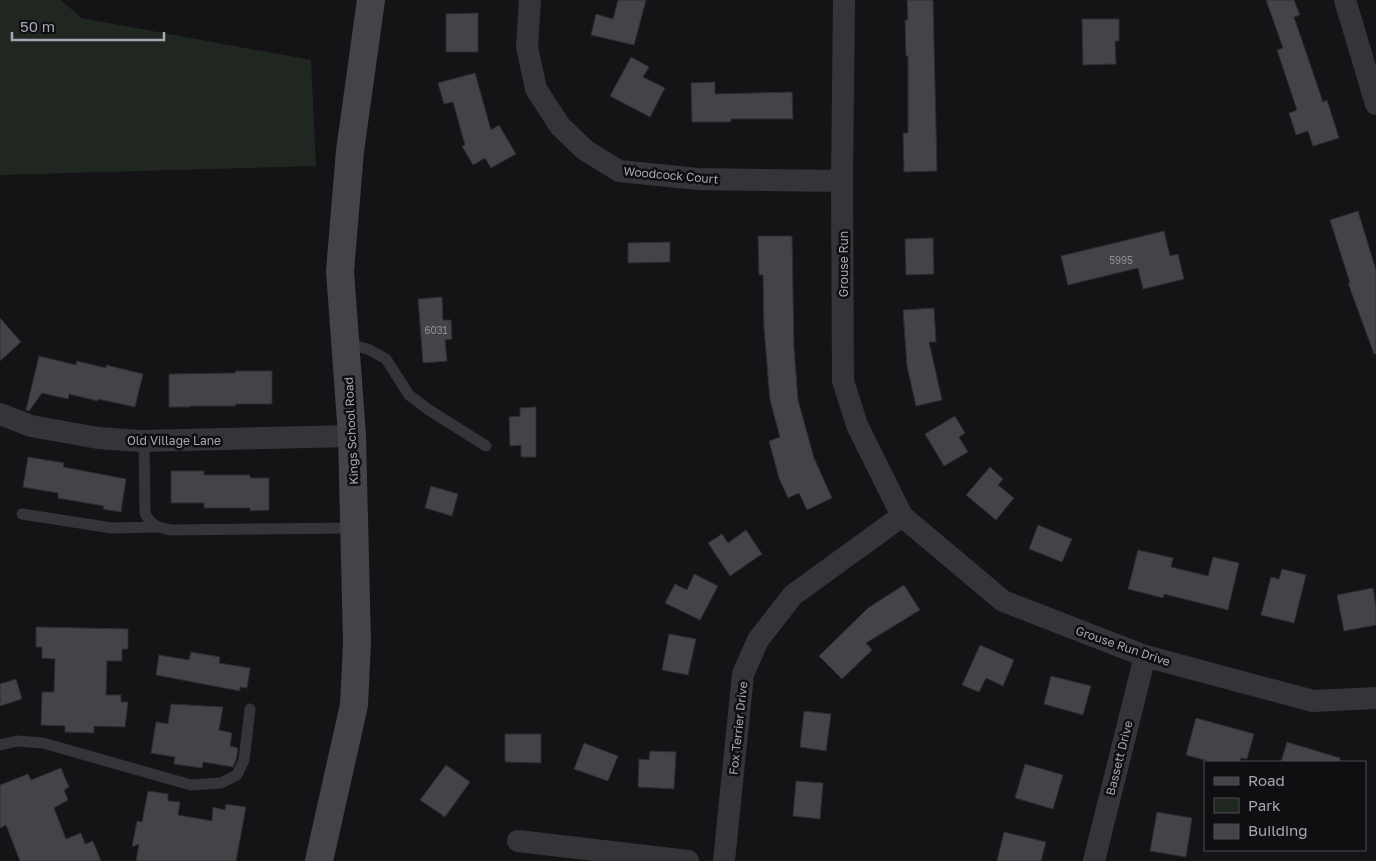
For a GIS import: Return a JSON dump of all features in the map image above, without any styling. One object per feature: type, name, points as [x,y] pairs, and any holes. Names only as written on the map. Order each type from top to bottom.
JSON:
[{"type":"street","name":"Kings School Road","points":[[319,861],[354,705],[357,643],[352,436],[340,271],[350,151],[371,0]]},
{"type":"street","name":"Woodcock Court","points":[[530,0],[527,47],[536,89],[560,126],[585,150],[619,171],[698,180],[842,181]]},
{"type":"street","name":"Grouse Run","points":[[844,0],[842,181],[843,381],[857,425],[902,516]]},
{"type":"street","points":[[1345,0],[1376,104]]},
{"type":"street","name":"Old Village Lane","points":[[0,414],[31,426],[98,438],[144,442],[352,436]]},
{"type":"street","name":"Grouse Run Drive","points":[[902,516],[1003,601],[1145,656],[1313,701],[1376,698]]},
{"type":"street","name":"Fox Terrier Drive","points":[[724,861],[744,674],[758,640],[793,595],[902,516]]},
{"type":"street","name":"Bassett Drive","points":[[1094,861],[1145,656]]},
{"type":"street","points":[[518,840],[688,861]]},
{"type":"lane","points":[[345,343],[368,349],[386,359],[409,395],[428,410],[486,446]]},
{"type":"lane","points":[[144,442],[145,514],[149,521],[157,527]]},
{"type":"lane","points":[[22,514],[112,528],[157,527],[171,530],[354,528]]},
{"type":"lane","points":[[0,745],[16,741],[43,743],[191,785],[221,783],[237,775],[244,760],[250,709]]},
{"type":"green space","points":[[0,0],[61,0],[81,18],[311,60],[316,166],[0,175]]},
{"type":"building","points":[[618,0],[646,0],[634,45],[591,35],[596,14],[613,19]]},
{"type":"building","points":[[907,0],[933,0],[937,171],[904,172],[903,133],[908,133],[908,56],[906,56],[905,20],[908,20]]},
{"type":"building","points":[[1266,0],[1294,0],[1300,15],[1294,17],[1323,102],[1327,100],[1339,138],[1313,146],[1308,131],[1296,135],[1289,113],[1297,110],[1277,50],[1283,48]]},
{"type":"building","points":[[478,13],[478,52],[446,52],[446,14]]},
{"type":"building","points":[[1082,19],[1119,19],[1119,41],[1115,41],[1116,64],[1083,65]]},
{"type":"building","points":[[631,57],[649,67],[643,77],[665,88],[650,117],[610,96]]},
{"type":"building","points":[[475,73],[491,130],[499,125],[516,154],[491,168],[485,158],[473,165],[462,146],[465,145],[453,102],[444,104],[438,83]]},
{"type":"building","points":[[715,82],[715,94],[792,92],[793,119],[731,119],[731,122],[692,122],[691,83]]},
{"type":"building","points":[[1358,211],[1376,270],[1376,354],[1374,354],[1348,283],[1350,283],[1330,220]]},
{"type":"building","points":[[1164,231],[1170,256],[1178,254],[1184,279],[1143,289],[1138,268],[1068,285],[1061,256]]},
{"type":"building","points":[[758,236],[792,236],[794,348],[798,400],[814,458],[832,498],[807,510],[799,493],[788,498],[779,478],[769,441],[780,437],[770,400],[764,328],[763,275],[759,275]]},
{"type":"building","points":[[933,238],[934,274],[906,275],[905,239]]},
{"type":"building","points":[[670,242],[670,262],[628,263],[628,243]]},
{"type":"building","points":[[442,297],[443,320],[451,320],[452,339],[445,340],[447,361],[423,363],[418,299]]},
{"type":"building","points":[[934,308],[936,342],[929,342],[942,400],[916,406],[907,366],[903,310]]},
{"type":"building","points":[[0,318],[21,342],[0,361]]},
{"type":"building","points":[[39,356],[76,365],[77,361],[106,368],[106,365],[143,374],[135,407],[69,394],[68,399],[42,393],[29,411],[26,410]]},
{"type":"building","points":[[236,371],[272,371],[272,404],[169,407],[169,374],[235,373]]},
{"type":"building","points":[[536,407],[536,457],[521,457],[521,445],[510,446],[509,417],[520,416],[520,408]]},
{"type":"building","points":[[955,416],[965,433],[959,437],[968,452],[944,466],[925,434]]},
{"type":"building","points":[[28,457],[64,463],[63,467],[126,479],[121,512],[103,509],[104,506],[58,498],[58,493],[23,487]]},
{"type":"building","points":[[990,467],[1003,479],[998,485],[1014,498],[996,520],[966,495]]},
{"type":"building","points":[[171,471],[204,471],[204,475],[250,475],[250,478],[269,478],[269,510],[250,511],[250,508],[204,508],[204,503],[171,503]]},
{"type":"building","points":[[431,486],[458,494],[452,516],[425,508]]},
{"type":"building","points":[[1038,525],[1072,539],[1062,562],[1029,549]]},
{"type":"building","points":[[746,530],[762,554],[730,576],[708,543],[722,534],[728,543]]},
{"type":"building","points":[[1138,550],[1173,558],[1171,567],[1208,576],[1213,557],[1239,563],[1228,610],[1164,594],[1163,598],[1128,589]]},
{"type":"building","points":[[1282,569],[1306,575],[1294,623],[1261,615],[1271,577],[1279,579]]},
{"type":"building","points":[[694,574],[718,586],[700,620],[665,603],[675,584],[687,590]]},
{"type":"building","points":[[904,585],[920,610],[866,643],[872,650],[842,679],[819,656],[868,608]]},
{"type":"building","points":[[1373,588],[1376,606],[1376,625],[1344,631],[1337,595]]},
{"type":"building","points":[[36,627],[128,629],[128,649],[122,649],[122,661],[107,661],[106,695],[121,695],[121,702],[128,702],[125,727],[94,726],[94,733],[65,732],[65,726],[41,725],[42,692],[54,692],[55,659],[42,658],[42,647],[36,647]]},
{"type":"building","points":[[669,634],[696,639],[688,675],[662,670]]},
{"type":"building","points":[[980,645],[1014,660],[1003,686],[986,678],[979,692],[962,685]]},
{"type":"building","points":[[191,652],[220,657],[219,663],[250,668],[247,688],[240,687],[240,691],[156,675],[159,655],[189,660]]},
{"type":"building","points":[[1051,676],[1091,686],[1083,715],[1044,704]]},
{"type":"building","points":[[16,679],[22,699],[0,706],[0,684]]},
{"type":"building","points":[[171,704],[223,707],[219,730],[232,733],[230,746],[238,748],[233,767],[203,762],[202,768],[174,764],[175,757],[151,753],[156,722],[168,724]]},
{"type":"building","points":[[804,711],[831,714],[826,751],[800,747]]},
{"type":"building","points":[[1196,718],[1254,734],[1247,759],[1241,758],[1240,761],[1208,761],[1186,755]]},
{"type":"building","points":[[505,734],[541,734],[541,763],[505,762]]},
{"type":"building","points":[[1287,742],[1340,758],[1340,761],[1281,761]]},
{"type":"building","points":[[584,743],[618,756],[608,781],[574,769]]},
{"type":"building","points":[[650,751],[676,752],[674,789],[638,787],[639,759],[649,760]]},
{"type":"building","points":[[1025,764],[1063,775],[1053,809],[1015,798]]},
{"type":"building","points":[[446,765],[470,782],[445,817],[420,800]]},
{"type":"building","points":[[61,768],[69,787],[64,790],[68,800],[54,808],[66,839],[81,833],[85,844],[93,841],[101,861],[20,861],[6,825],[0,828],[0,785],[28,774],[31,780]]},
{"type":"building","points":[[796,781],[823,783],[820,819],[793,816]]},
{"type":"building","points":[[148,791],[168,794],[168,801],[180,802],[178,815],[212,821],[213,807],[225,810],[226,804],[246,807],[236,861],[136,861],[139,844],[132,847],[137,821],[142,822]]},
{"type":"building","points":[[1157,812],[1192,818],[1186,857],[1150,851]]},
{"type":"building","points":[[1004,832],[1046,842],[1041,861],[997,861]]}]
